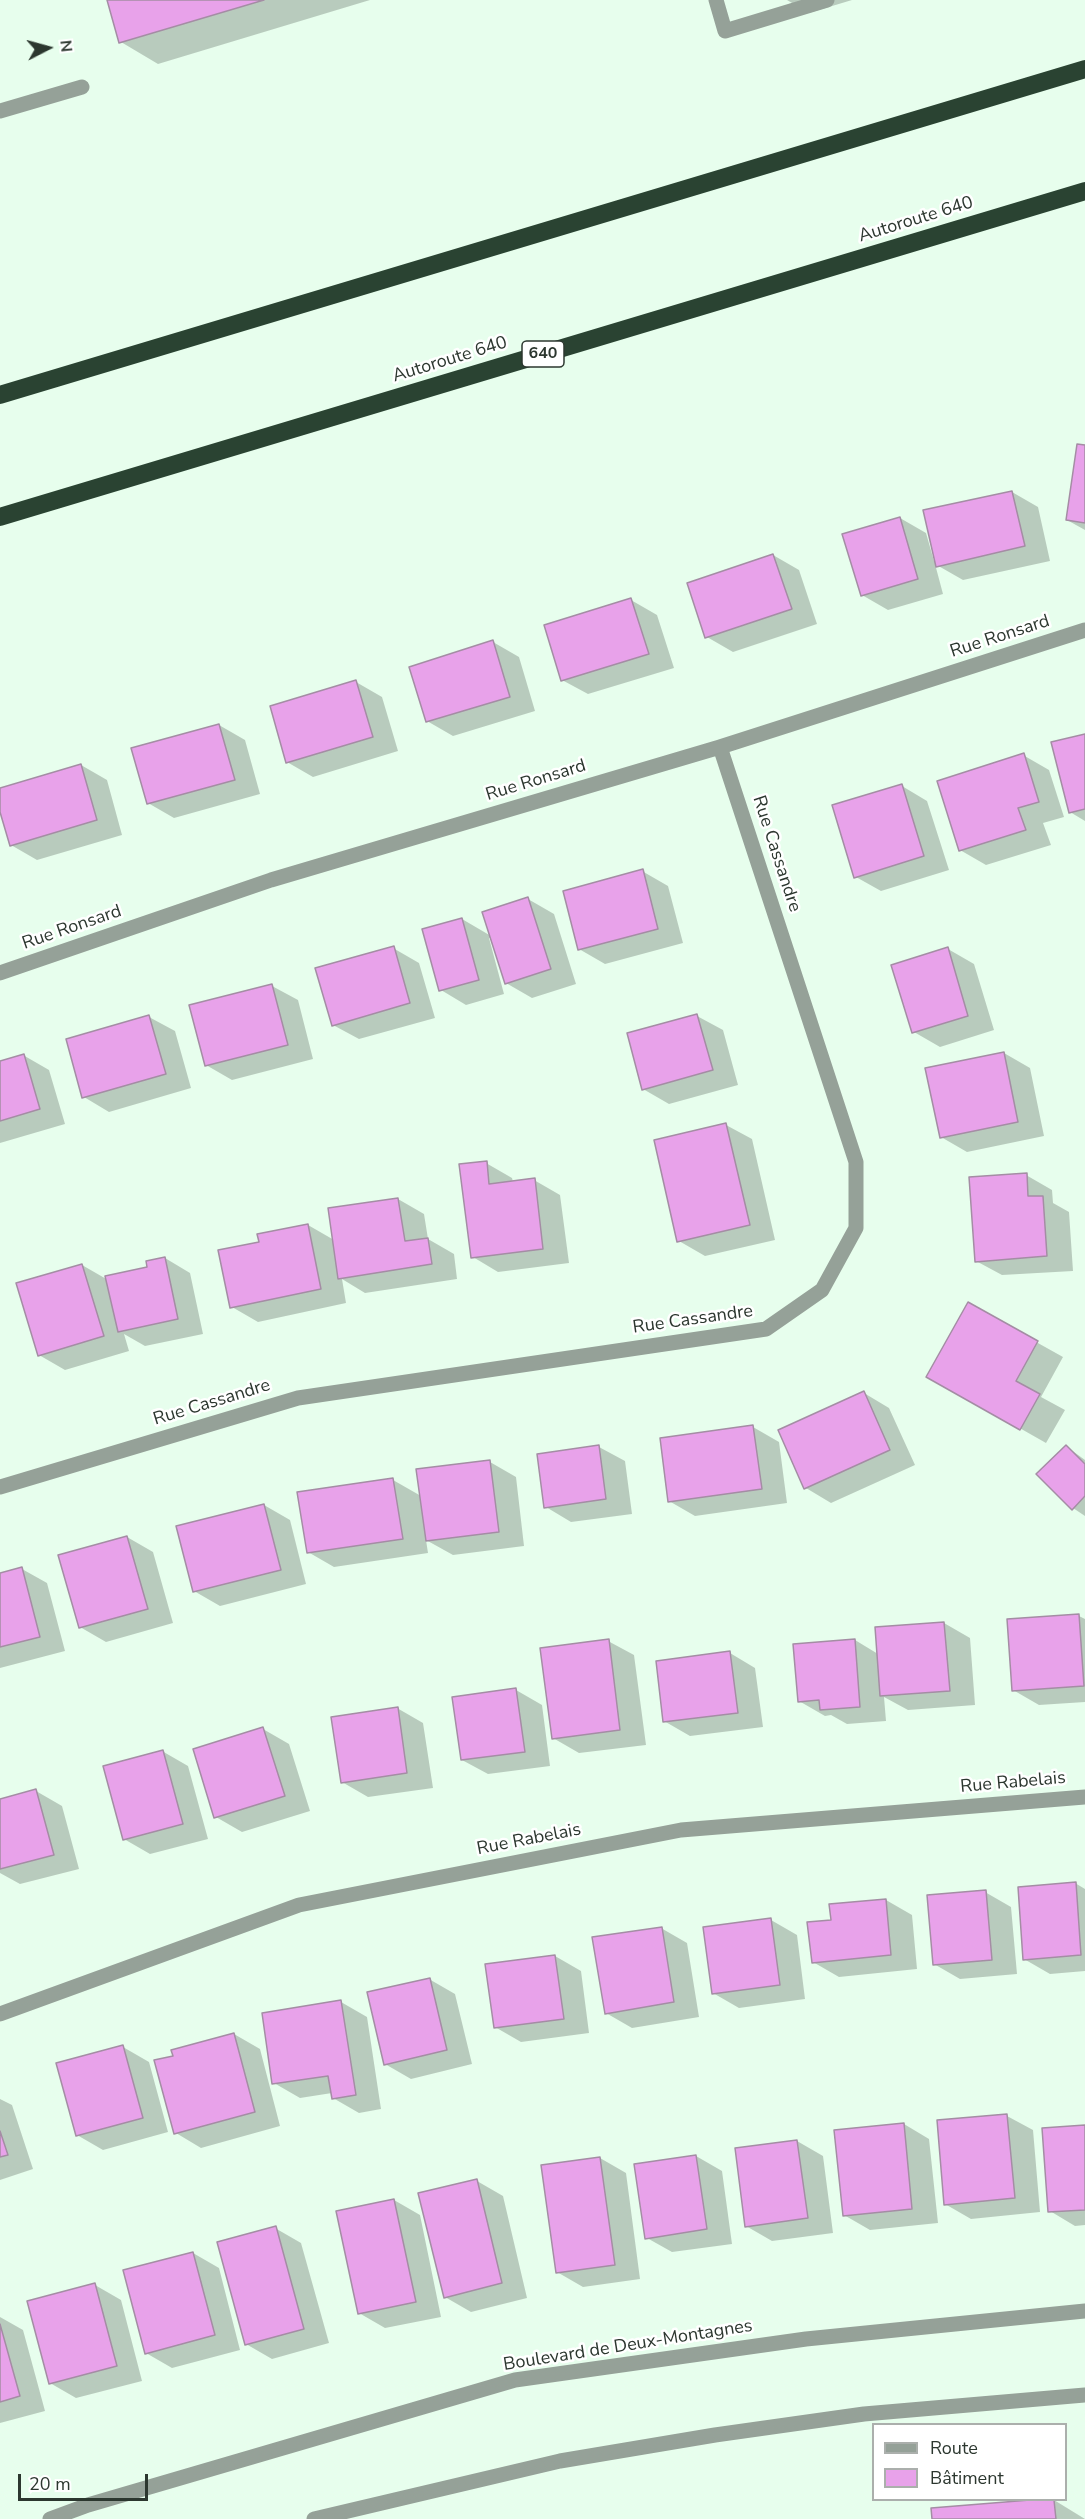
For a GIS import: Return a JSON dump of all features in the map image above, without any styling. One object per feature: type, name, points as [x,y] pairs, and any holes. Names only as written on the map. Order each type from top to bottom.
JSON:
[{"type":"highway","points":[[0,395],[1085,69]]},
{"type":"highway","name":"Autoroute 640","points":[[0,517],[1085,191]]},
{"type":"street","points":[[716,0],[725,31],[827,0]]},
{"type":"street","points":[[0,111],[82,87]]},
{"type":"street","name":"Rue Ronsard","points":[[0,973],[271,880],[720,747],[1085,630]]},
{"type":"street","name":"Rue Cassandre","points":[[0,1487],[298,1398],[766,1329],[822,1290],[856,1228],[856,1162],[720,747]]},
{"type":"street","name":"Rue Rabelais","points":[[0,2014],[299,1905],[681,1830],[1085,1797]]},
{"type":"street","name":"Boulevard de Deux-Montagnes","points":[[50,2519],[88,2505],[515,2380],[806,2339],[1085,2312]]},
{"type":"street","points":[[314,2519],[560,2461],[694,2438],[864,2414],[1085,2395]]},
{"type":"building","points":[[107,0],[264,0],[119,43]]},
{"type":"building","points":[[1077,444],[1085,445],[1085,523],[1066,520]]},
{"type":"building","points":[[1012,491],[1025,546],[936,567],[923,510]]},
{"type":"building","points":[[900,517],[918,579],[861,596],[842,534]]},
{"type":"building","points":[[773,554],[792,609],[705,638],[687,583]]},
{"type":"building","points":[[631,598],[649,654],[561,681],[544,625]]},
{"type":"building","points":[[493,640],[510,697],[426,722],[409,667]]},
{"type":"building","points":[[356,680],[373,737],[286,763],[270,706]]},
{"type":"building","points":[[219,724],[235,780],[147,804],[131,748]]},
{"type":"building","points":[[1085,734],[1085,809],[1069,813],[1051,742]]},
{"type":"building","points":[[1024,753],[1039,802],[1018,808],[1026,830],[959,851],[937,781]]},
{"type":"building","points":[[81,764],[97,820],[10,846],[0,812],[0,788]]},
{"type":"building","points":[[902,784],[924,856],[854,878],[832,805]]},
{"type":"building","points":[[643,869],[658,929],[578,950],[563,891]]},
{"type":"building","points":[[528,897],[551,969],[505,984],[482,912]]},
{"type":"building","points":[[462,918],[479,980],[439,991],[422,929]]},
{"type":"building","points":[[394,946],[410,1003],[332,1026],[315,968]]},
{"type":"building","points":[[948,947],[968,1016],[912,1033],[891,965]]},
{"type":"building","points":[[272,984],[288,1045],[205,1066],[189,1005]]},
{"type":"building","points":[[697,1014],[713,1070],[642,1090],[627,1033]]},
{"type":"building","points":[[149,1015],[166,1074],[82,1098],[66,1039]]},
{"type":"building","points":[[1004,1052],[1018,1122],[940,1138],[925,1068]]},
{"type":"building","points":[[24,1054],[40,1109],[0,1121],[0,1061]]},
{"type":"building","points":[[726,1123],[750,1225],[677,1242],[654,1140]]},
{"type":"building","points":[[487,1161],[489,1184],[535,1178],[543,1249],[471,1258],[459,1164]]},
{"type":"building","points":[[1027,1173],[1028,1196],[1043,1196],[1047,1256],[975,1262],[969,1177]]},
{"type":"building","points":[[398,1198],[405,1241],[428,1238],[432,1264],[338,1279],[328,1208]]},
{"type":"building","points":[[308,1224],[321,1289],[230,1308],[218,1250],[259,1242],[257,1234]]},
{"type":"building","points":[[165,1257],[178,1319],[118,1332],[105,1276],[147,1267],[146,1261]]},
{"type":"building","points":[[82,1264],[104,1336],[38,1356],[16,1283]]},
{"type":"building","points":[[968,1302],[1038,1341],[1016,1381],[1040,1394],[1020,1430],[926,1377]]},
{"type":"building","points":[[864,1391],[890,1450],[804,1489],[778,1430]]},
{"type":"building","points":[[753,1425],[762,1489],[668,1502],[660,1438]]},
{"type":"building","points":[[599,1445],[606,1499],[544,1508],[537,1454]]},
{"type":"building","points":[[1066,1445],[1085,1464],[1085,1496],[1072,1510],[1036,1474]]},
{"type":"building","points":[[490,1460],[499,1532],[426,1541],[416,1469]]},
{"type":"building","points":[[393,1478],[403,1539],[307,1553],[297,1492]]},
{"type":"building","points":[[264,1504],[281,1570],[193,1592],[176,1526]]},
{"type":"building","points":[[127,1536],[148,1609],[79,1628],[58,1555]]},
{"type":"building","points":[[22,1567],[40,1637],[0,1647],[0,1573]]},
{"type":"building","points":[[1079,1614],[1084,1686],[1012,1691],[1007,1619]]},
{"type":"building","points":[[944,1622],[950,1691],[880,1696],[875,1627]]},
{"type":"building","points":[[609,1639],[620,1730],[552,1739],[540,1648]]},
{"type":"building","points":[[855,1639],[860,1707],[820,1710],[819,1700],[798,1702],[793,1644]]},
{"type":"building","points":[[730,1651],[738,1713],[663,1722],[656,1661]]},
{"type":"building","points":[[516,1688],[525,1752],[461,1760],[452,1697]]},
{"type":"building","points":[[398,1707],[407,1773],[341,1783],[331,1717]]},
{"type":"building","points":[[263,1727],[285,1796],[214,1818],[193,1749]]},
{"type":"building","points":[[163,1750],[183,1824],[123,1840],[103,1766]]},
{"type":"building","points":[[36,1789],[54,1855],[0,1869],[0,1799]]},
{"type":"building","points":[[1076,1882],[1081,1955],[1023,1960],[1018,1887]]},
{"type":"building","points":[[986,1890],[992,1960],[933,1965],[927,1895]]},
{"type":"building","points":[[886,1899],[891,1955],[812,1963],[807,1922],[831,1920],[829,1904]]},
{"type":"building","points":[[771,1918],[780,1985],[712,1994],[703,1927]]},
{"type":"building","points":[[662,1927],[674,2002],[605,2014],[592,1937]]},
{"type":"building","points":[[555,1955],[564,2019],[494,2028],[485,1964]]},
{"type":"building","points":[[430,1978],[447,2050],[384,2065],[367,1992]]},
{"type":"building","points":[[341,2000],[356,2095],[332,2099],[328,2076],[272,2084],[262,2013]]},
{"type":"building","points":[[234,2033],[255,2112],[174,2134],[154,2060],[173,2056],[171,2050]]},
{"type":"building","points":[[123,2045],[143,2118],[76,2136],[56,2063]]},
{"type":"building","points":[[1007,2114],[1015,2198],[944,2205],[937,2120]]},
{"type":"building","points":[[904,2123],[912,2209],[843,2216],[834,2130]]},
{"type":"building","points":[[1085,2125],[1085,2210],[1048,2212],[1042,2128]]},
{"type":"building","points":[[0,2131],[8,2155],[0,2157]]},
{"type":"building","points":[[797,2140],[808,2218],[745,2227],[735,2148]]},
{"type":"building","points":[[696,2155],[707,2229],[645,2239],[634,2164]]},
{"type":"building","points":[[600,2157],[615,2265],[556,2273],[541,2165]]},
{"type":"building","points":[[477,2179],[502,2283],[444,2298],[418,2193]]},
{"type":"building","points":[[394,2199],[416,2302],[358,2314],[336,2211]]},
{"type":"building","points":[[276,2226],[304,2329],[245,2345],[217,2242]]},
{"type":"building","points":[[193,2252],[215,2335],[145,2354],[123,2270]]},
{"type":"building","points":[[95,2283],[117,2366],[49,2384],[27,2301]]},
{"type":"building","points":[[0,2324],[20,2396],[0,2402]]},
{"type":"building","points":[[1018,2501],[1054,2501],[1056,2519],[932,2519],[931,2508]]}]
